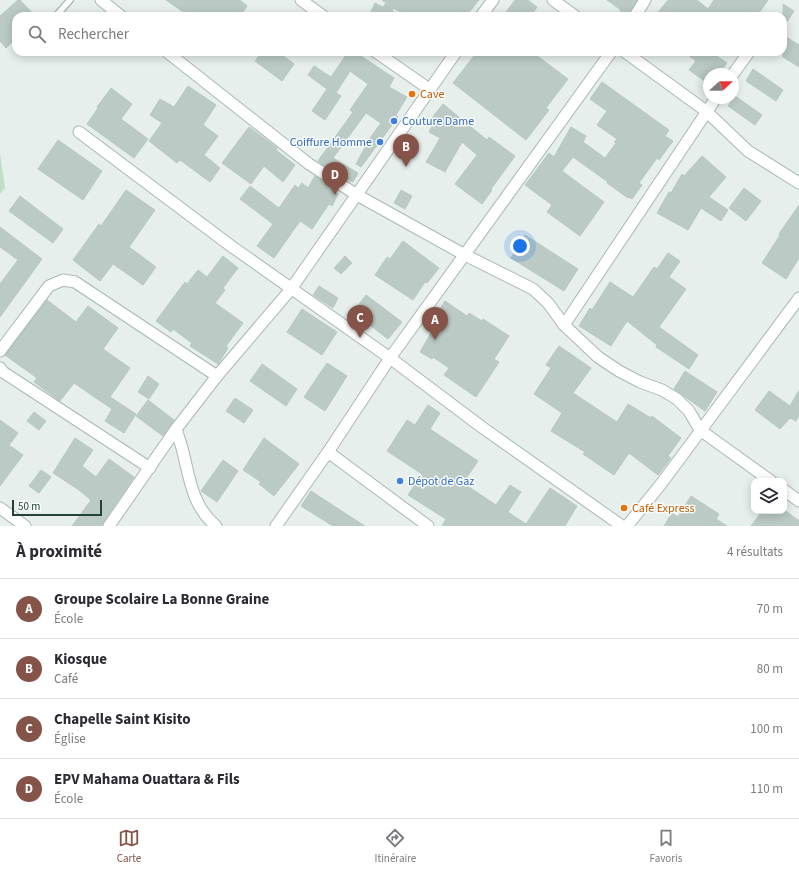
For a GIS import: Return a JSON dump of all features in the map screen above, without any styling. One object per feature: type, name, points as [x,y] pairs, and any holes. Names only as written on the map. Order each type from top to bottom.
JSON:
[{"type":"street","points":[[100,0],[116,12]]},
{"type":"street","points":[[301,0],[313,4],[320,12]]},
{"type":"street","points":[[484,12],[493,0]]},
{"type":"street","points":[[553,0],[570,12]]},
{"type":"street","points":[[638,12],[645,0]]},
{"type":"street","points":[[172,56],[309,164],[357,195],[532,289],[548,303],[564,325],[598,357],[619,371],[640,382],[662,390],[677,399],[689,411],[700,430],[767,478]]},
{"type":"street","points":[[382,56],[430,89]]},
{"type":"street","points":[[109,526],[176,429],[217,376],[291,289],[453,56]]},
{"type":"street","points":[[276,526],[328,452],[390,358],[608,56]]},
{"type":"street","points":[[630,56],[706,111],[748,151],[799,183]]},
{"type":"street","points":[[737,68],[746,56]]},
{"type":"street","points":[[564,325],[711,104]]},
{"type":"street","points":[[79,132],[231,246],[390,358],[484,428],[622,526]]},
{"type":"street","points":[[0,351],[50,286],[63,280],[75,282],[217,376]]},
{"type":"street","points":[[627,526],[799,298]]},
{"type":"street","points":[[0,368],[3,372],[150,468]]},
{"type":"street","points":[[176,429],[184,456],[188,478],[196,499],[208,520],[216,526]]},
{"type":"street","points":[[328,452],[428,526]]},
{"type":"street","points":[[787,492],[798,498]]},
{"type":"street","points":[[0,508],[25,526]]},
{"type":"lane","points":[[60,12],[70,0]]},
{"type":"green space","points":[[0,153],[5,188],[0,194]]},
{"type":"building","points":[[18,0],[20,0],[31,12],[12,12],[12,42],[6,48],[0,41],[0,16]]},
{"type":"building","points":[[166,0],[240,0],[247,6],[243,12],[183,12]]},
{"type":"building","points":[[382,0],[479,0],[469,12],[400,12],[393,8],[392,11],[394,12],[371,12],[375,3],[383,7],[386,3]]},
{"type":"building","points":[[515,0],[528,0],[537,7],[534,12],[506,12]]},
{"type":"building","points":[[607,0],[637,0],[630,12],[620,12],[621,10]]},
{"type":"building","points":[[668,0],[697,0],[708,9],[714,0],[768,0],[760,12],[658,12]]},
{"type":"building","points":[[783,4],[794,11],[787,22],[787,12],[783,12]]},
{"type":"building","points":[[787,38],[799,45],[799,67],[783,57],[787,56]]},
{"type":"building","points":[[259,56],[283,56],[294,64],[282,81],[255,61]]},
{"type":"building","points":[[345,56],[361,56],[394,78],[389,87],[407,97],[396,115],[398,117],[361,167],[356,164],[370,138],[381,123],[366,113],[333,158],[358,173],[353,182],[343,178],[318,161],[353,112],[350,110],[368,84],[350,71],[336,93],[341,96],[325,120],[312,111],[327,89],[308,75],[314,66],[331,77]]},
{"type":"building","points":[[474,56],[537,56],[568,79],[546,108],[549,110],[526,140],[453,83]]},
{"type":"building","points":[[689,56],[717,56],[727,63],[723,68],[703,68],[703,80],[689,70],[696,61]]},
{"type":"building","points":[[753,69],[783,90],[776,101],[746,81]]},
{"type":"building","points":[[602,82],[669,130],[665,136],[673,141],[659,160],[657,158],[639,183],[642,185],[632,199],[629,197],[628,198],[573,157],[562,171],[604,202],[580,236],[547,212],[552,205],[525,185],[549,153],[554,157],[571,127],[586,136],[583,142],[605,158],[616,143],[614,142],[617,139],[597,125],[607,111],[590,99]]},
{"type":"building","points":[[188,86],[216,105],[203,125],[218,136],[204,155],[220,168],[210,182],[180,160],[177,163],[149,141],[162,123],[150,115],[160,99],[174,107]]},
{"type":"building","points":[[111,88],[132,104],[121,119],[148,139],[134,158],[87,124]]},
{"type":"building","points":[[739,99],[762,115],[755,125],[728,106],[729,104],[739,104]]},
{"type":"building","points":[[443,104],[487,140],[489,137],[515,156],[482,204],[455,184],[477,155],[462,142],[445,172],[426,162],[440,138],[429,132],[435,121],[432,118]]},
{"type":"building","points":[[249,127],[277,148],[276,150],[295,165],[283,182],[264,166],[251,184],[222,163]]},
{"type":"building","points":[[58,140],[102,171],[83,200],[38,169]]},
{"type":"building","points":[[702,156],[726,177],[709,197],[728,210],[721,221],[701,208],[688,230],[657,213],[669,192],[671,193],[682,174],[684,176]]},
{"type":"building","points":[[315,176],[336,190],[335,193],[338,194],[332,206],[329,204],[312,229],[300,221],[274,258],[257,246],[273,224],[240,199],[250,186],[279,208],[295,185],[298,188],[302,183],[308,188]]},
{"type":"building","points":[[744,188],[761,201],[746,221],[729,208]]},
{"type":"building","points":[[126,190],[155,210],[129,247],[156,267],[143,285],[113,264],[100,281],[73,260],[99,224],[101,226]]},
{"type":"building","points":[[401,190],[412,196],[405,209],[394,203]]},
{"type":"building","points":[[20,196],[63,229],[53,243],[9,211]]},
{"type":"building","points":[[799,205],[799,258],[786,279],[762,263],[780,235],[779,234]]},
{"type":"building","points":[[0,227],[42,259],[0,317],[0,284],[18,260],[0,247]]},
{"type":"building","points":[[525,235],[578,269],[564,291],[511,258]]},
{"type":"building","points":[[403,241],[439,268],[427,283],[425,282],[413,300],[375,275],[387,257],[390,259]]},
{"type":"building","points":[[668,253],[680,261],[669,277],[686,289],[659,327],[698,355],[689,369],[656,347],[657,345],[627,321],[611,346],[579,326],[590,308],[592,310],[610,282],[633,297],[654,267],[657,269]]},
{"type":"building","points":[[223,256],[238,268],[223,288],[225,290],[215,303],[243,323],[226,346],[228,348],[218,364],[190,346],[192,343],[173,329],[171,332],[156,321],[185,282],[187,284],[198,270],[207,277]]},
{"type":"building","points":[[345,256],[352,263],[341,274],[334,268]]},
{"type":"building","points":[[319,286],[338,298],[333,308],[313,295]]},
{"type":"building","points":[[366,295],[402,322],[388,339],[353,312]]},
{"type":"building","points":[[47,300],[76,322],[88,306],[118,328],[103,349],[130,368],[110,397],[136,414],[124,433],[105,421],[112,409],[74,383],[60,401],[34,382],[37,378],[5,355]]},
{"type":"building","points":[[445,301],[467,316],[469,313],[482,321],[483,319],[509,336],[494,359],[499,362],[476,397],[444,375],[449,368],[433,357],[432,359],[420,352],[440,317],[436,315]]},
{"type":"building","points":[[302,309],[337,332],[322,355],[287,332]]},
{"type":"building","points":[[559,346],[591,368],[573,393],[617,422],[628,404],[651,418],[652,416],[681,438],[668,456],[671,458],[658,475],[629,453],[614,475],[583,454],[585,452],[551,431],[562,413],[534,394],[551,368],[546,365]]},
{"type":"building","points":[[327,363],[347,376],[325,411],[304,397]]},
{"type":"building","points":[[262,364],[297,389],[286,406],[250,381]]},
{"type":"building","points":[[685,371],[717,392],[705,411],[674,389]]},
{"type":"building","points":[[148,376],[159,384],[149,399],[138,392]]},
{"type":"building","points":[[799,390],[799,415],[796,421],[790,418],[780,429],[755,410],[769,391],[790,406]]},
{"type":"building","points":[[235,398],[253,410],[244,423],[226,411]]},
{"type":"building","points":[[148,400],[174,420],[163,436],[136,416]]},
{"type":"building","points":[[428,405],[440,413],[430,429],[478,461],[463,483],[496,505],[510,485],[521,492],[508,512],[526,524],[550,488],[577,506],[565,526],[442,526],[446,519],[408,495],[422,474],[387,451],[407,420],[415,425]]},
{"type":"building","points":[[34,412],[46,421],[39,430],[27,421]]},
{"type":"building","points":[[0,420],[18,433],[9,445],[23,455],[0,486]]},
{"type":"building","points":[[75,438],[93,450],[82,466],[96,477],[109,459],[134,477],[101,526],[72,526],[91,500],[79,490],[53,473]]},
{"type":"building","points":[[264,438],[299,464],[274,496],[259,484],[261,482],[243,470]]},
{"type":"building","points":[[223,460],[238,471],[217,502],[201,491]]},
{"type":"building","points":[[41,470],[51,477],[39,493],[29,486]]},
{"type":"building","points":[[311,491],[365,526],[333,526],[301,506]]},
{"type":"building","points":[[691,496],[719,514],[716,519],[727,526],[664,526],[672,513],[678,517]]},
{"type":"building","points":[[787,512],[799,521],[799,526],[751,526],[760,514],[787,514]]},
{"type":"place","name":"Cave","points":[[412,94]]},
{"type":"place","name":"Couture Dame","points":[[394,121]]},
{"type":"place","name":"Coiffure Homme","points":[[380,142]]},
{"type":"place","name":"Kiosque","points":[[406,167]]},
{"type":"place","name":"EPV Mahama Ouattara & Fils","points":[[335,195]]},
{"type":"place","name":"Chapelle Saint Kisito","points":[[360,338]]},
{"type":"place","name":"Groupe Scolaire La Bonne Graine","points":[[435,340]]},
{"type":"place","name":"Dépot de Gaz","points":[[400,481]]},
{"type":"place","name":"Café Express","points":[[624,508]]}]
